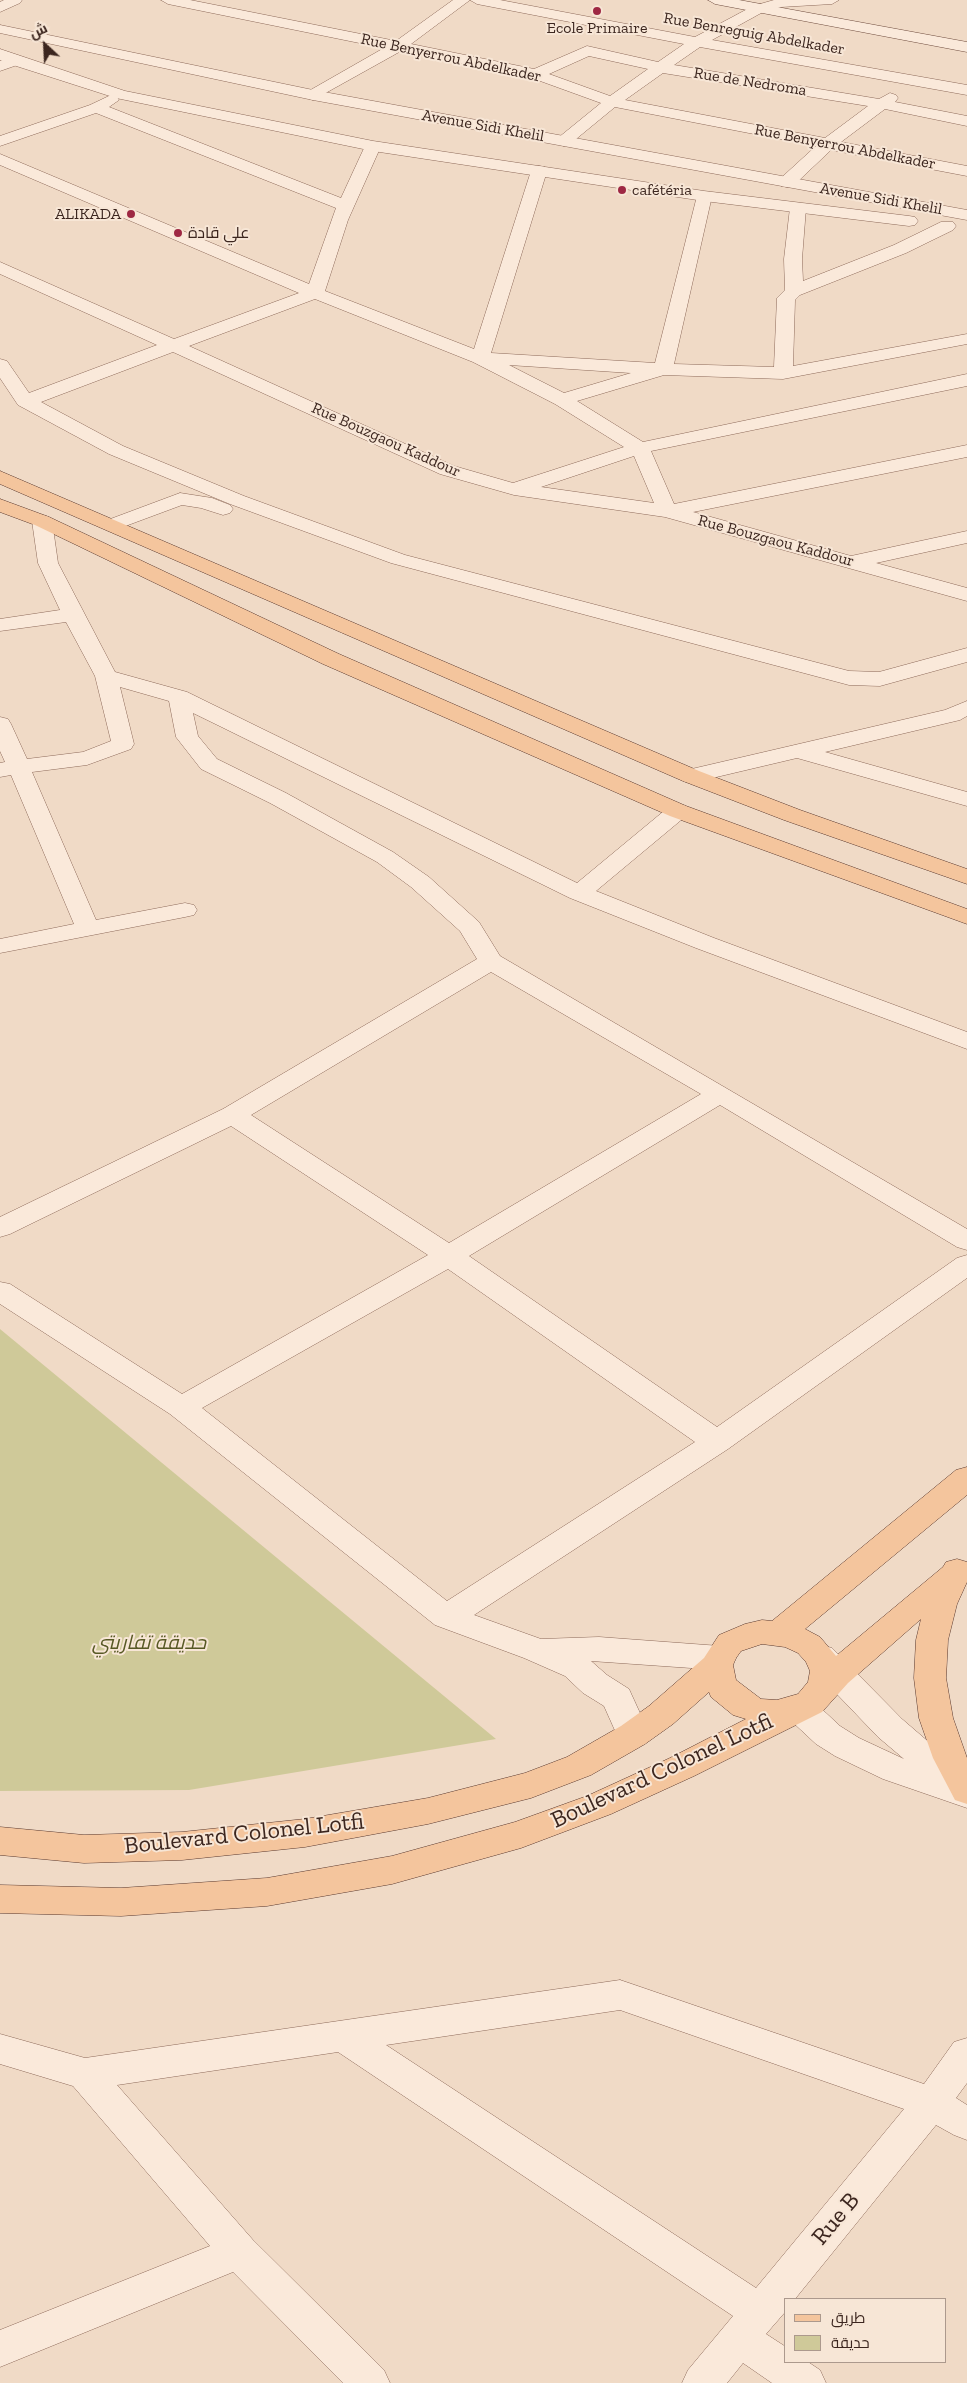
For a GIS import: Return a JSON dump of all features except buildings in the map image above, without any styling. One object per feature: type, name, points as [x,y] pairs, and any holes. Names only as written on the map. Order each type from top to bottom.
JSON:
[{"type":"main road","points":[[0,477],[691,776],[792,815],[967,877]]},
{"type":"main road","points":[[0,505],[42,521],[331,659],[678,810],[967,917]]},
{"type":"main road","points":[[779,1633],[967,1478]]},
{"type":"main road","points":[[826,1672],[809,1646],[796,1638],[779,1633],[762,1632],[745,1636],[730,1643],[719,1662],[718,1677],[723,1688],[732,1698],[745,1706],[776,1713],[796,1710],[810,1703],[826,1672],[962,1566]]},
{"type":"main road","points":[[962,1566],[941,1604],[932,1640],[930,1678],[936,1718],[950,1758],[967,1791]]},
{"type":"main road","name":"Boulevard Colonel Lotfi","points":[[0,1841],[84,1849],[182,1846],[304,1833],[428,1811],[531,1785],[579,1766],[633,1735],[688,1693],[719,1662]]},
{"type":"main road","name":"Boulevard Colonel Lotfi","points":[[0,1898],[121,1902],[247,1893],[392,1870],[521,1834],[599,1805],[682,1767],[796,1710]]},
{"type":"street","points":[[0,8],[15,0]]},
{"type":"street","name":"Rue Benyerrou Abdelkader","points":[[168,0],[536,74],[612,102],[967,171]]},
{"type":"street","points":[[313,95],[400,46],[463,0]]},
{"type":"street","name":"Rue Benreguig Abdelkader","points":[[477,0],[967,90]]},
{"type":"street","points":[[715,0],[967,47]]},
{"type":"street","points":[[564,141],[612,102],[698,42],[758,9],[780,3],[832,0]]},
{"type":"street","name":"Avenue Sidi Khelil","points":[[0,29],[313,95],[967,215]]},
{"type":"street","name":"Rue de Nedroma","points":[[536,74],[587,51],[662,68],[882,104],[967,121]]},
{"type":"street","name":"Avenue Sidi Khelil","points":[[5,60],[122,95],[373,146],[704,196],[967,228]]},
{"type":"street","points":[[788,182],[829,143],[913,79]]},
{"type":"street","points":[[0,141],[96,108],[122,95]]},
{"type":"street","points":[[96,108],[347,206]]},
{"type":"street","points":[[315,293],[339,220],[373,146]]},
{"type":"street","points":[[0,159],[315,293],[480,358],[562,400],[640,448],[667,511],[967,451]]},
{"type":"street","points":[[480,358],[539,171]]},
{"type":"street","points":[[662,369],[704,196]]},
{"type":"street","points":[[794,291],[793,259],[798,208]]},
{"type":"street","points":[[783,373],[786,298],[794,291],[900,249],[948,226]]},
{"type":"street","name":"Rue Bouzgaou Kaddour","points":[[0,267],[447,470],[514,489],[667,511],[965,593]]},
{"type":"street","points":[[25,401],[315,293]]},
{"type":"street","points":[[480,358],[662,369],[783,373],[967,339]]},
{"type":"street","points":[[0,365],[25,401],[116,450],[237,500],[398,559],[849,678],[880,679],[967,655]]},
{"type":"street","points":[[562,400],[662,369]]},
{"type":"street","points":[[514,489],[640,448],[967,380]]},
{"type":"street","points":[[112,525],[180,499],[206,502],[362,565],[655,646],[699,657],[738,649]]},
{"type":"street","points":[[10,768],[86,758],[123,744],[106,676],[73,615],[48,563],[42,521]]},
{"type":"street","points":[[852,562],[967,537]]},
{"type":"street","points":[[0,625],[73,615]]},
{"type":"street","points":[[106,676],[179,697],[579,893],[705,943],[967,1041]]},
{"type":"street","points":[[179,697],[187,737],[209,764],[278,798],[399,867],[420,882],[470,927],[491,961],[967,1241]]},
{"type":"street","points":[[691,776],[962,714]]},
{"type":"street","points":[[0,724],[10,768],[87,927]]},
{"type":"street","points":[[800,752],[967,799]]},
{"type":"street","points":[[579,893],[678,810]]},
{"type":"street","points":[[0,946],[87,927],[185,910]]},
{"type":"street","points":[[0,1228],[232,1115],[491,961]]},
{"type":"street","points":[[181,1406],[449,1256],[720,1094]]},
{"type":"street","points":[[232,1115],[449,1256],[717,1442]]},
{"type":"street","points":[[446,1617],[717,1442],[967,1264]]},
{"type":"street","points":[[0,1291],[181,1406],[446,1617],[535,1649],[576,1667],[595,1684],[617,1698],[633,1735]]},
{"type":"street","points":[[535,1649],[599,1649],[719,1662]]},
{"type":"street","points":[[826,1672],[967,1796]]},
{"type":"street","points":[[796,1710],[847,1747],[895,1770],[967,1796]]},
{"type":"street","points":[[0,2049],[85,2074],[620,1995],[932,2103],[967,2124]]},
{"type":"street","points":[[345,2037],[749,2325],[784,2361]]},
{"type":"street","name":"Rue B","points":[[702,2383],[932,2103],[967,2053]]},
{"type":"street","points":[[85,2074],[239,2252],[370,2383]]},
{"type":"street","points":[[0,2349],[239,2252]]},
{"type":"street","points":[[786,2363],[806,2383]]},
{"type":"green space","name":"حديقة تفاريتي","points":[[0,1329],[496,1739],[189,1790],[0,1791]]},
{"type":"place","name":"Ecole Primaire","points":[[597,11]]},
{"type":"place","name":"cafétéria","points":[[622,190]]},
{"type":"place","name":"ALIKADA","points":[[131,214]]},
{"type":"place","name":"علي قادة","points":[[178,233]]}]
